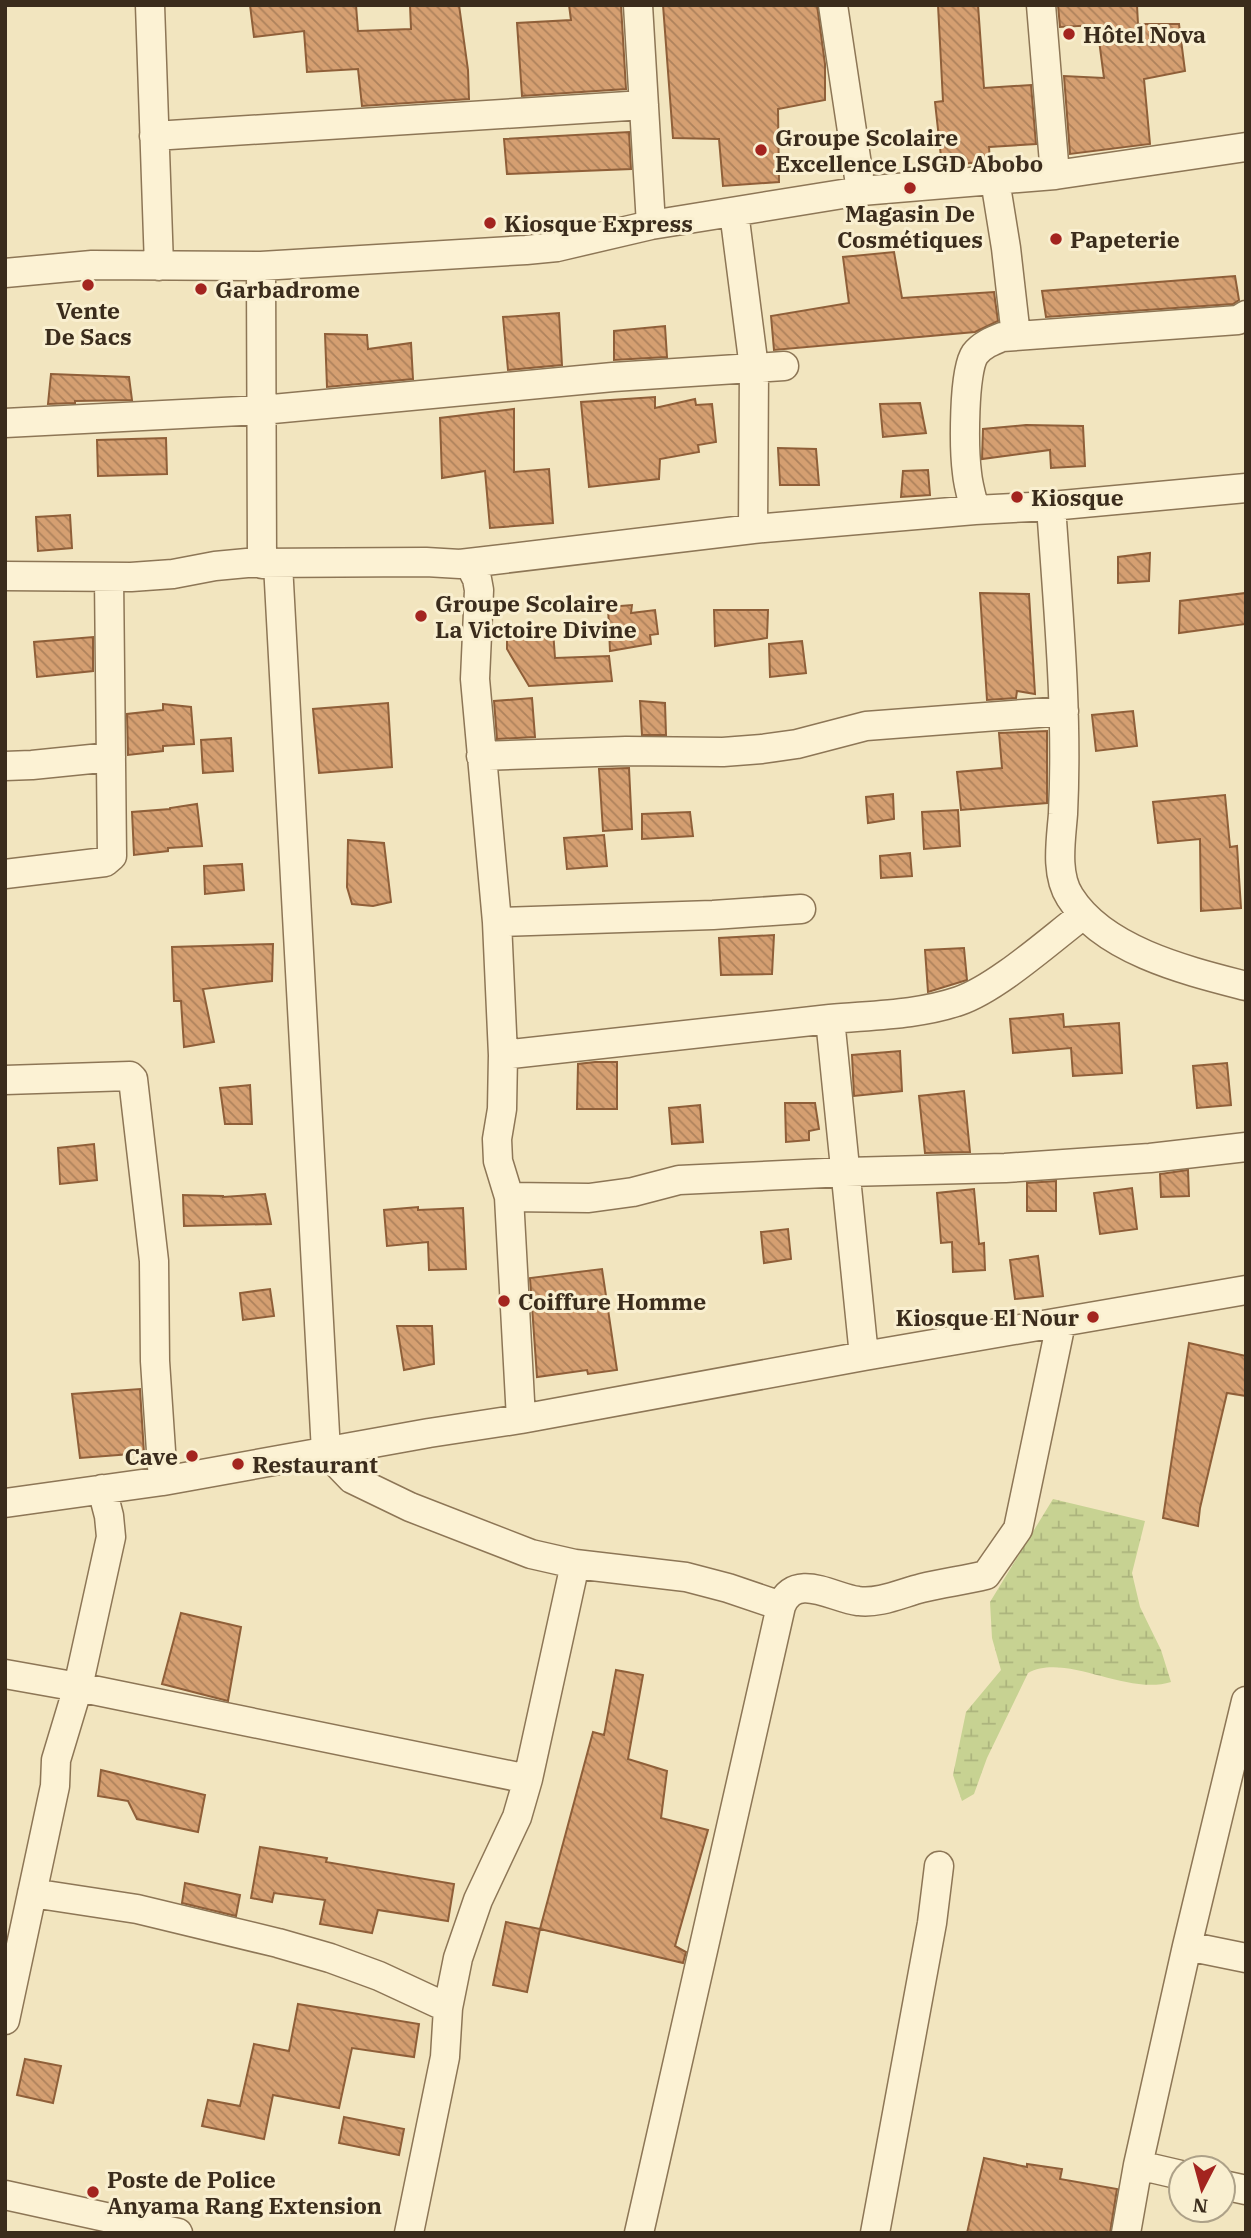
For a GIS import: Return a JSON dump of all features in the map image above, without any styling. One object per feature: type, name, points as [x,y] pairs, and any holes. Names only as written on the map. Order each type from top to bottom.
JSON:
[{"type":"street","points":[[150,5],[159,266]]},
{"type":"street","points":[[638,5],[651,225]]},
{"type":"street","points":[[834,5],[861,191]]},
{"type":"street","points":[[1041,5],[1055,175]]},
{"type":"street","points":[[155,136],[644,105]]},
{"type":"street","points":[[5,273],[92,265],[261,267],[547,248],[651,225],[861,191],[1055,175],[1246,147]]},
{"type":"street","points":[[995,180],[1016,336]]},
{"type":"street","points":[[734,212],[754,368],[753,529]]},
{"type":"street","points":[[261,267],[261,410],[326,1452],[352,1479],[410,1507],[531,1554],[575,1564],[685,1577],[780,1606]]},
{"type":"street","points":[[975,510],[967,472],[965,406],[974,355],[988,342],[1002,337],[1238,320],[1246,315]]},
{"type":"street","points":[[5,423],[261,410],[613,377],[783,366]]},
{"type":"street","points":[[5,576],[173,575],[215,566],[270,564],[469,564],[753,529],[1246,488]]},
{"type":"street","points":[[1051,506],[1066,764],[1060,868],[1068,895],[1083,915],[1123,944],[1185,970],[1246,986]]},
{"type":"street","points":[[469,564],[480,590],[475,679],[497,922],[503,1055],[502,1109],[496,1139],[498,1161],[509,1197],[521,1419]]},
{"type":"street","points":[[5,874],[105,862],[113,856],[109,577]]},
{"type":"street","points":[[481,757],[762,749],[797,744],[866,726],[1064,711]]},
{"type":"street","points":[[5,766],[111,757]]},
{"type":"street","points":[[497,922],[713,915],[801,909]]},
{"type":"street","points":[[503,1055],[914,1012],[961,1000],[995,982],[1083,915]]},
{"type":"street","points":[[830,1019],[864,1356]]},
{"type":"street","points":[[5,1080],[130,1076],[133,1079],[153,1261],[155,1360],[163,1481]]},
{"type":"street","points":[[509,1197],[589,1198],[633,1192],[679,1180],[845,1172],[1018,1168],[1150,1158],[1246,1147]]},
{"type":"street","points":[[5,1503],[163,1481],[1246,1290]]},
{"type":"street","points":[[639,2233],[780,1606],[785,1595],[809,1589],[859,1602],[894,1597],[986,1574],[1018,1529],[1061,1323]]},
{"type":"street","points":[[5,2020],[55,1786],[55,1760],[78,1687],[111,1537],[102,1489]]},
{"type":"street","points":[[409,2233],[445,2057],[448,2008],[458,1958],[478,1900],[517,1817],[528,1779],[575,1564]]},
{"type":"street","points":[[5,1674],[528,1779]]},
{"type":"street","points":[[1126,2233],[1138,2165],[1187,1946],[1245,1712]]},
{"type":"street","points":[[875,2233],[932,1923],[939,1866]]},
{"type":"street","points":[[32,1893],[137,1909],[278,1943],[379,1976],[448,2008]]},
{"type":"street","points":[[1187,1946],[1246,1958]]},
{"type":"street","points":[[1138,2165],[1167,2172]]},
{"type":"street","points":[[5,2195],[178,2233]]},
{"type":"green space","points":[[1053,1499],[1145,1521],[1132,1573],[1140,1607],[1161,1650],[1171,1682],[1135,1684],[1060,1668],[1043,1668],[1028,1673],[987,1758],[974,1794],[962,1801],[953,1775],[966,1712],[1001,1670],[992,1638],[990,1602]]},
{"type":"building","points":[[250,5],[356,5],[358,31],[411,29],[410,5],[459,5],[469,99],[362,106],[358,69],[307,72],[304,31],[254,37]]},
{"type":"building","points":[[569,5],[621,5],[626,89],[522,96],[517,23],[571,20]]},
{"type":"building","points":[[663,5],[817,5],[825,64],[825,100],[778,109],[779,182],[723,186],[719,139],[673,138]]},
{"type":"building","points":[[938,5],[978,5],[984,88],[1031,85],[1036,144],[989,147],[990,161],[942,166],[935,102],[943,101]]},
{"type":"building","points":[[1058,5],[1137,5],[1138,24],[1179,24],[1185,71],[1144,79],[1150,144],[1070,154],[1064,76],[1104,78],[1097,25],[1060,27]]},
{"type":"building","points":[[629,132],[631,169],[507,174],[504,139]]},
{"type":"building","points":[[894,252],[902,298],[994,292],[998,321],[975,332],[774,350],[771,316],[849,303],[843,257]]},
{"type":"building","points":[[1235,276],[1239,300],[1233,304],[1046,317],[1042,291]]},
{"type":"building","points":[[559,313],[562,365],[508,370],[503,317]]},
{"type":"building","points":[[665,326],[667,357],[614,360],[614,331]]},
{"type":"building","points":[[325,334],[367,335],[368,349],[411,343],[413,379],[327,387]]},
{"type":"building","points":[[51,374],[129,377],[132,400],[48,404]]},
{"type":"building","points":[[655,397],[655,408],[695,399],[696,405],[712,404],[716,442],[698,445],[699,452],[660,459],[659,479],[589,487],[581,402]]},
{"type":"building","points":[[920,403],[926,433],[883,437],[880,404]]},
{"type":"building","points":[[514,409],[514,472],[549,469],[553,523],[490,528],[485,471],[442,478],[440,418]]},
{"type":"building","points":[[1026,425],[1083,426],[1085,466],[1051,468],[1050,450],[982,459],[983,429]]},
{"type":"building","points":[[166,438],[167,474],[98,476],[97,440]]},
{"type":"building","points":[[778,448],[816,449],[819,485],[780,485]]},
{"type":"building","points":[[928,470],[930,495],[901,497],[903,471]]},
{"type":"building","points":[[70,515],[72,548],[38,551],[36,517]]},
{"type":"building","points":[[1150,553],[1149,581],[1118,583],[1118,557]]},
{"type":"building","points":[[980,593],[1029,594],[1035,694],[1017,691],[1016,698],[987,700]]},
{"type":"building","points":[[1246,593],[1246,624],[1179,633],[1180,601]]},
{"type":"building","points":[[632,605],[631,613],[655,610],[658,634],[650,635],[651,644],[610,651],[608,607]]},
{"type":"building","points":[[714,610],[768,610],[767,638],[715,646]]},
{"type":"building","points":[[553,630],[555,658],[609,656],[612,681],[529,686],[507,649],[507,632]]},
{"type":"building","points":[[93,637],[93,671],[37,677],[34,642]]},
{"type":"building","points":[[802,641],[806,673],[770,677],[769,644]]},
{"type":"building","points":[[532,698],[535,737],[497,739],[494,701]]},
{"type":"building","points":[[640,701],[665,703],[666,735],[642,735]]},
{"type":"building","points":[[388,703],[392,767],[319,773],[313,709]]},
{"type":"building","points":[[163,704],[191,707],[194,744],[163,746],[163,751],[128,755],[127,714],[163,710]]},
{"type":"building","points":[[1133,711],[1137,746],[1096,751],[1092,715]]},
{"type":"building","points":[[1047,731],[1047,803],[961,810],[957,772],[1002,768],[999,733]]},
{"type":"building","points":[[231,738],[233,771],[203,773],[201,740]]},
{"type":"building","points":[[629,768],[632,829],[603,831],[599,769]]},
{"type":"building","points":[[893,794],[894,819],[868,823],[866,797]]},
{"type":"building","points":[[1225,795],[1230,847],[1237,846],[1241,908],[1201,911],[1200,839],[1158,843],[1153,802]]},
{"type":"building","points":[[197,804],[202,846],[168,848],[168,851],[134,855],[132,812]]},
{"type":"building","points":[[958,810],[960,846],[924,849],[922,812]]},
{"type":"building","points":[[690,812],[693,836],[642,839],[642,814]]},
{"type":"building","points":[[604,835],[607,866],[567,869],[564,838]]},
{"type":"building","points":[[348,840],[384,843],[391,902],[373,906],[352,904],[347,887]]},
{"type":"building","points":[[910,853],[912,876],[881,878],[880,856]]},
{"type":"building","points":[[242,864],[244,890],[205,894],[204,866]]},
{"type":"building","points":[[774,935],[772,974],[721,975],[719,938]]},
{"type":"building","points":[[273,944],[272,981],[203,989],[214,1042],[184,1047],[181,1001],[174,1001],[172,947]]},
{"type":"building","points":[[964,948],[967,980],[928,992],[925,950]]},
{"type":"building","points":[[1063,1014],[1064,1027],[1119,1023],[1122,1073],[1073,1076],[1071,1048],[1013,1053],[1010,1019]]},
{"type":"building","points":[[900,1051],[902,1091],[854,1096],[852,1055]]},
{"type":"building","points":[[617,1062],[617,1109],[577,1109],[578,1064]]},
{"type":"building","points":[[1227,1063],[1231,1105],[1197,1108],[1193,1066]]},
{"type":"building","points":[[250,1085],[252,1124],[225,1124],[220,1088]]},
{"type":"building","points":[[964,1091],[970,1152],[925,1153],[919,1096]]},
{"type":"building","points":[[785,1103],[815,1103],[819,1129],[809,1131],[809,1140],[786,1142]]},
{"type":"building","points":[[700,1105],[703,1142],[672,1144],[669,1108]]},
{"type":"building","points":[[94,1144],[97,1180],[60,1184],[58,1148]]},
{"type":"building","points":[[1188,1170],[1189,1196],[1161,1197],[1160,1174]]},
{"type":"building","points":[[1056,1181],[1056,1211],[1027,1211],[1027,1183]]},
{"type":"building","points":[[1132,1188],[1137,1229],[1100,1234],[1094,1193]]},
{"type":"building","points":[[974,1189],[979,1244],[984,1243],[985,1270],[953,1272],[952,1242],[941,1243],[937,1193]]},
{"type":"building","points":[[265,1194],[271,1224],[184,1226],[183,1195],[223,1197]]},
{"type":"building","points":[[418,1207],[418,1210],[463,1208],[466,1269],[429,1270],[428,1242],[387,1246],[384,1210]]},
{"type":"building","points":[[788,1229],[791,1259],[764,1263],[761,1232]]},
{"type":"building","points":[[1038,1256],[1043,1296],[1015,1299],[1010,1260]]},
{"type":"building","points":[[602,1269],[617,1370],[588,1374],[587,1370],[537,1377],[530,1278]]},
{"type":"building","points":[[270,1289],[274,1316],[243,1320],[240,1293]]},
{"type":"building","points":[[397,1326],[432,1326],[434,1364],[404,1370]]},
{"type":"building","points":[[1189,1343],[1246,1356],[1246,1396],[1227,1393],[1198,1526],[1163,1518]]},
{"type":"building","points":[[140,1389],[144,1453],[80,1458],[72,1394]]},
{"type":"building","points":[[181,1613],[241,1627],[228,1701],[162,1684]]},
{"type":"building","points":[[616,1670],[643,1675],[628,1759],[667,1771],[661,1818],[708,1830],[675,1946],[686,1952],[683,1963],[540,1929],[593,1732],[604,1735]]},
{"type":"building","points":[[101,1770],[205,1795],[198,1832],[137,1819],[128,1801],[98,1796]]},
{"type":"building","points":[[260,1847],[327,1858],[326,1862],[454,1884],[448,1921],[378,1910],[372,1933],[320,1924],[325,1900],[274,1893],[272,1902],[251,1898]]},
{"type":"building","points":[[185,1883],[240,1895],[236,1916],[182,1903]]},
{"type":"building","points":[[506,1922],[540,1929],[527,1992],[493,1985]]},
{"type":"building","points":[[298,2004],[419,2024],[414,2057],[352,2048],[339,2108],[273,2095],[264,2139],[202,2126],[208,2100],[240,2106],[254,2044],[289,2051]]},
{"type":"building","points":[[25,2059],[61,2066],[53,2103],[17,2095]]},
{"type":"building","points":[[344,2117],[404,2129],[399,2155],[339,2143]]},
{"type":"building","points":[[984,2158],[1027,2167],[1027,2164],[1062,2169],[1060,2179],[1117,2189],[1110,2233],[967,2233]]},
{"type":"place","name":"Hôtel Nova","points":[[1069,34]]},
{"type":"place","name":"Groupe Scolaire Excellence LSGD Abobo","points":[[761,150]]},
{"type":"place","name":"Magasin De Cosmétiques","points":[[910,188]]},
{"type":"place","name":"Kiosque Express","points":[[490,223]]},
{"type":"place","name":"Papeterie","points":[[1056,239]]},
{"type":"place","name":"Vente De Sacs","points":[[88,285]]},
{"type":"place","name":"Garbadrome","points":[[201,289]]},
{"type":"place","name":"Kiosque","points":[[1017,497]]},
{"type":"place","name":"Groupe Scolaire La Victoire Divine","points":[[421,616]]},
{"type":"place","name":"Coiffure Homme","points":[[504,1301]]},
{"type":"place","name":"Kiosque El Nour","points":[[1093,1317]]},
{"type":"place","name":"Cave","points":[[192,1456]]},
{"type":"place","name":"Restaurant","points":[[238,1464]]},
{"type":"place","name":"Poste de Police Anyama Rang Extension","points":[[93,2192]]}]
